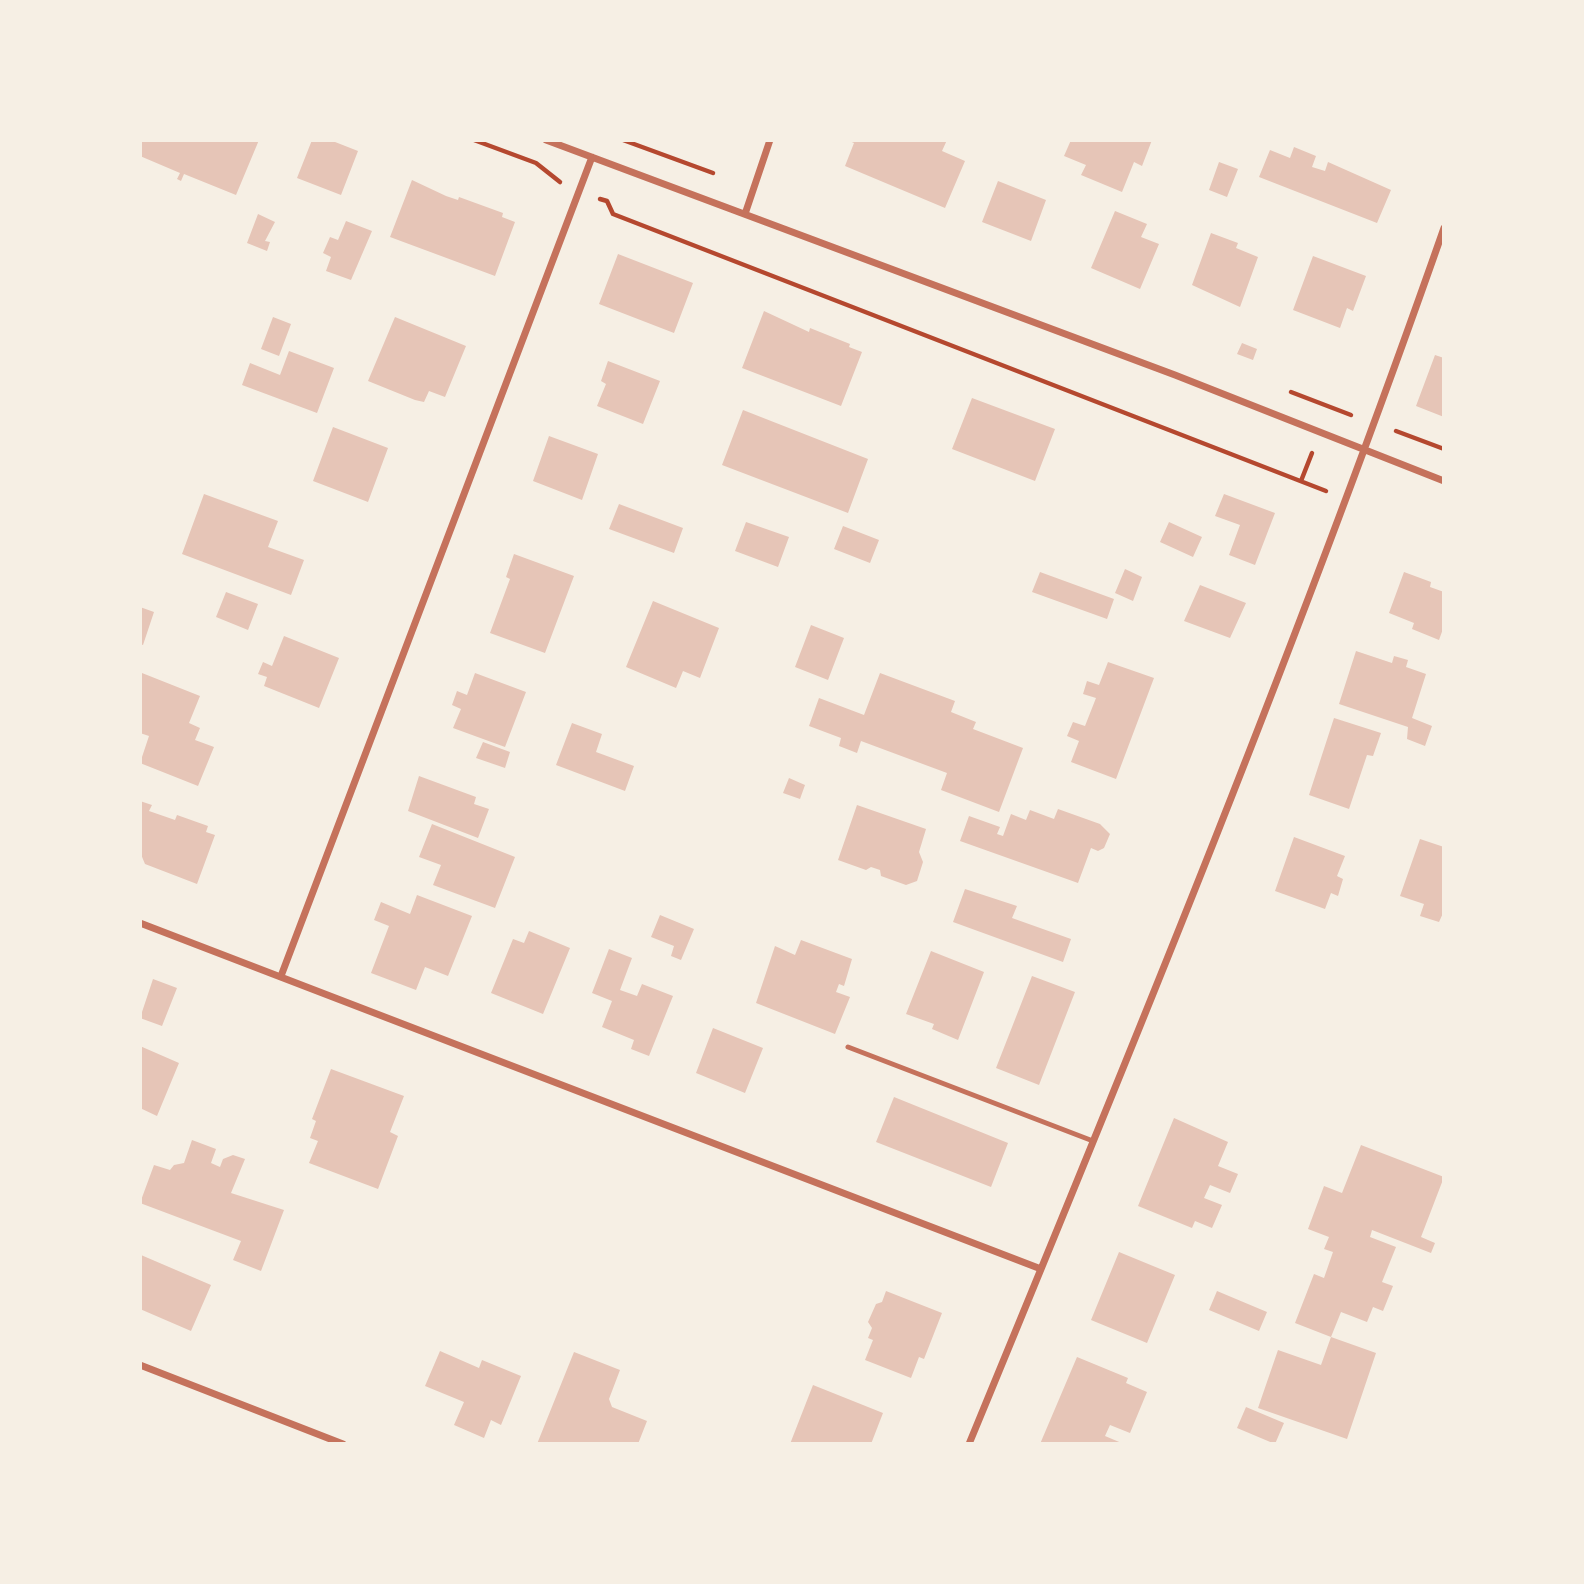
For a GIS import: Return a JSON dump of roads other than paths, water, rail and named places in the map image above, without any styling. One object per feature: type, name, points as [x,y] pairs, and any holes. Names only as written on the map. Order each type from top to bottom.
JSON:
[{"type":"street","points":[[546,140],[1175,375],[1444,481]]},
{"type":"street","points":[[745,214],[770,140]]},
{"type":"street","points":[[281,976],[592,157]]},
{"type":"street","points":[[969,1444],[1172,951],[1366,452],[1444,228]]},
{"type":"street","points":[[140,923],[1041,1269]]},
{"type":"street","points":[[140,1365],[343,1444]]},
{"type":"lane","points":[[848,1047],[1093,1141]]}]
